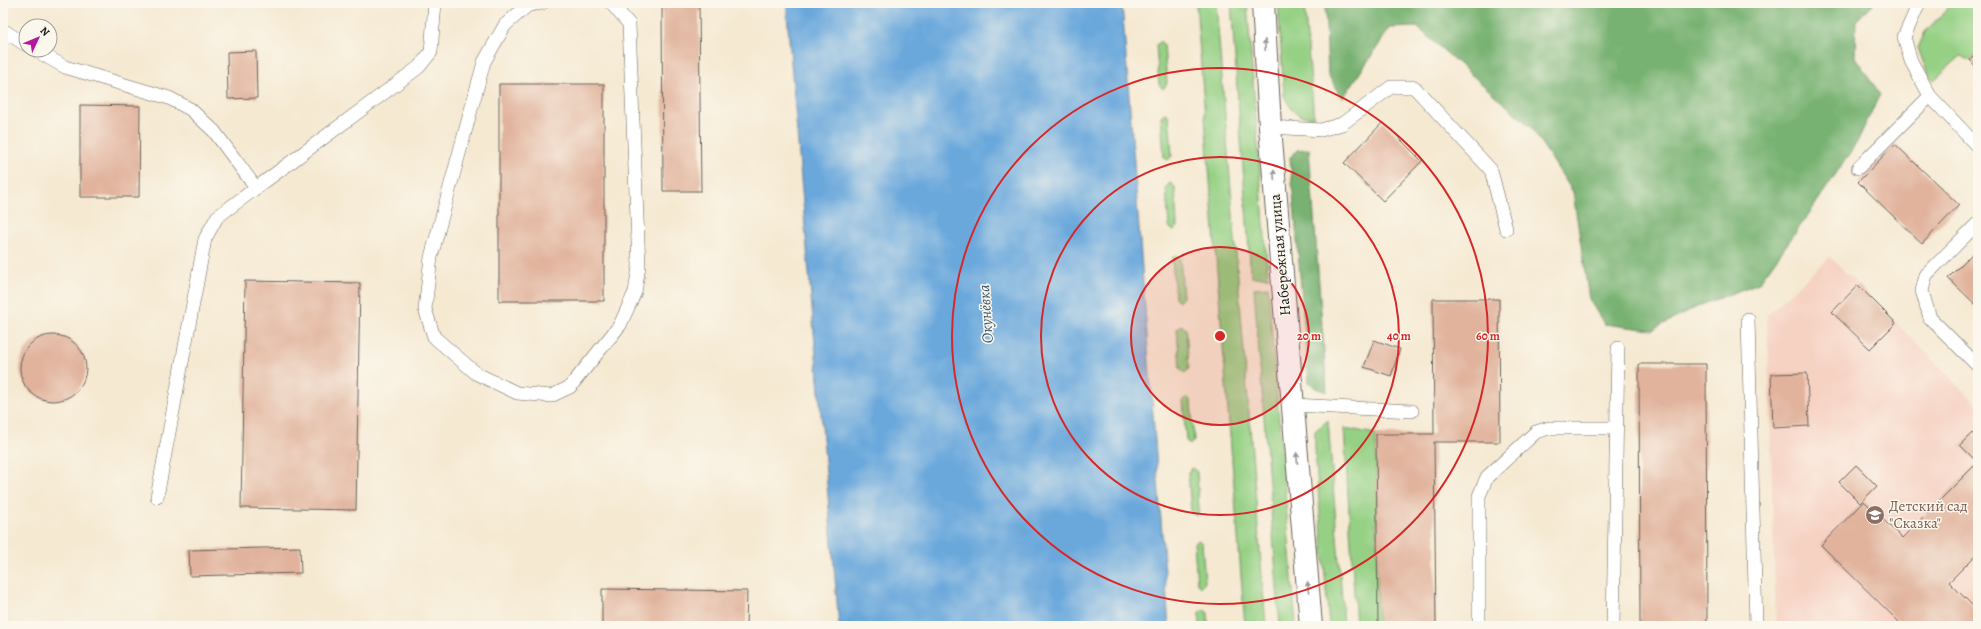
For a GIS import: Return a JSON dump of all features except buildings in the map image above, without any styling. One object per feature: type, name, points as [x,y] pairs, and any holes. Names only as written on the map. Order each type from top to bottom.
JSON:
[{"type":"street","name":"Набережная улица","points":[[1263,3],[1270,127],[1311,626]]},
{"type":"lane","points":[[157,497],[205,239],[217,217],[419,67],[431,52],[435,3]]},
{"type":"lane","points":[[542,3],[528,5],[505,25],[484,62],[431,257],[425,309],[434,337],[476,374],[517,393],[551,396],[570,387],[620,325],[635,292],[639,266],[628,24],[611,3]]},
{"type":"lane","points":[[1919,3],[1904,37],[1911,61],[1930,96],[1978,148]]},
{"type":"lane","points":[[3,30],[18,40]]},
{"type":"lane","points":[[49,58],[65,67],[169,98],[190,109],[214,131],[256,188]]},
{"type":"lane","points":[[1270,127],[1321,130],[1342,124],[1391,87],[1414,87],[1491,170],[1506,229]]},
{"type":"lane","points":[[1858,168],[1930,96]]},
{"type":"lane","points":[[1978,223],[1926,275],[1922,291],[1930,318],[1978,366]]},
{"type":"lane","points":[[1748,319],[1756,626]]},
{"type":"lane","points":[[1613,626],[1618,348]]},
{"type":"lane","points":[[1293,405],[1412,411]]},
{"type":"lane","points":[[1478,626],[1479,496],[1487,477],[1536,432],[1549,428],[1616,428]]},
{"type":"shaded area","name":"Детский сад \"Сказка\"","points":[[1830,257],[1978,405],[1978,626],[1776,626],[1767,315]]},
{"type":"green space","points":[[1196,3],[1216,3],[1266,626],[1245,626]]},
{"type":"green space","points":[[1231,3],[1247,3],[1268,277],[1251,277]]},
{"type":"green space","points":[[1278,3],[1304,3],[1314,117],[1303,116],[1295,112],[1289,105],[1284,95]]},
{"type":"green space","points":[[1325,3],[1874,3],[1856,21],[1855,57],[1880,94],[1857,142],[1811,211],[1759,283],[1701,305],[1652,330],[1604,324],[1589,299],[1573,192],[1531,127],[1417,27],[1390,28],[1343,98],[1328,75]]},
{"type":"green space","points":[[1953,3],[1978,3],[1978,52],[1970,60],[1962,55],[1934,80],[1928,75],[1918,48],[1925,32]]},
{"type":"green space","points":[[1160,41],[1164,45],[1167,84],[1163,89],[1159,85],[1156,45]]},
{"type":"green space","points":[[1165,113],[1169,116],[1172,156],[1168,160],[1164,157],[1161,116]]},
{"type":"green space","points":[[1309,149],[1327,392],[1315,388],[1309,382],[1290,157],[1297,150]]},
{"type":"green space","points":[[1170,183],[1175,187],[1177,226],[1174,231],[1169,227],[1166,187]]},
{"type":"green space","points":[[1176,254],[1180,258],[1183,297],[1179,302],[1175,298],[1172,258]]},
{"type":"green space","points":[[1268,287],[1296,626],[1280,626],[1254,288]]},
{"type":"green space","points":[[1182,325],[1186,329],[1189,368],[1185,373],[1180,369],[1177,329]]},
{"type":"green space","points":[[1187,397],[1191,401],[1194,440],[1190,445],[1186,441],[1183,401]]},
{"type":"green space","points":[[1328,420],[1344,626],[1329,626],[1315,450],[1315,431]]},
{"type":"green space","points":[[1344,428],[1376,434],[1378,626],[1356,626]]},
{"type":"green space","points":[[1192,468],[1197,472],[1199,511],[1196,516],[1191,512],[1188,472]]},
{"type":"green space","points":[[1198,540],[1202,543],[1205,582],[1201,587],[1197,584],[1194,543]]},
{"type":"green space","points":[[1203,609],[1208,613],[1208,626],[1200,626],[1199,613]]},
{"type":"water","name":"Окунёвка","points":[[786,3],[1122,3],[1169,626],[839,626]]},
{"type":"place","name":"Детский сад \"Сказка\"","points":[[1875,515]]}]
